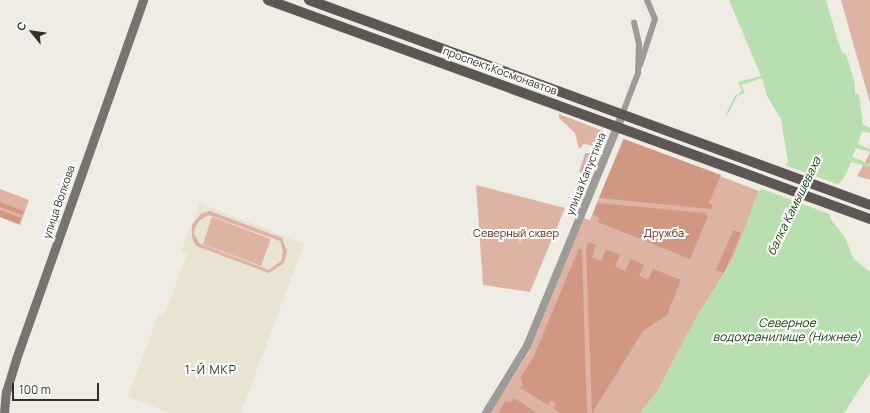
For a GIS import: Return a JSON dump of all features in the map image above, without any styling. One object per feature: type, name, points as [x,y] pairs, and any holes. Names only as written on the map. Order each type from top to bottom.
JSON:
[{"type":"main road","name":"улица Волкова","points":[[0,391],[135,0]]},
{"type":"main road","name":"улица Волкова","points":[[4,413],[6,392],[16,359],[143,0]]},
{"type":"main road","name":"проспект Космонавтов","points":[[268,0],[870,219]]},
{"type":"main road","name":"проспект Космонавтов","points":[[309,0],[870,205]]},
{"type":"street","points":[[638,73],[655,20],[647,0]]},
{"type":"street","name":"улица Капустина","points":[[486,413],[527,346],[638,73],[639,44],[634,23]]},
{"type":"shaded area","points":[[200,203],[304,244],[241,413],[171,413],[128,397],[158,315],[165,315],[187,254],[181,252]]},
{"type":"green space","points":[[841,0],[870,0],[870,103]]},
{"type":"green space","points":[[559,114],[603,131],[605,137],[601,147],[584,144],[579,149],[575,133],[559,118]]},
{"type":"green space","name":"Дружба","points":[[623,139],[759,191],[734,257],[694,322],[657,392],[640,413],[490,413],[529,352],[584,218],[590,220]]},
{"type":"green space","points":[[624,139],[721,175],[709,203],[713,205],[711,209],[599,198]]},
{"type":"green space","points":[[870,143],[870,180],[857,176],[869,155]]},
{"type":"green space","points":[[585,153],[593,153],[596,160],[589,177],[584,179],[579,172]]},
{"type":"green space","name":"Северный сквер","points":[[476,185],[565,208],[530,292],[483,285]]},
{"type":"green space","points":[[0,189],[29,200],[20,225],[0,217]]},
{"type":"green space","points":[[0,202],[24,211],[22,215],[0,207]]},
{"type":"green space","points":[[597,203],[705,213],[708,216],[690,259],[598,222],[599,218],[593,214]]},
{"type":"green space","points":[[0,210],[21,218],[19,224],[0,217]]},
{"type":"green space","points":[[210,211],[282,238],[287,251],[284,263],[269,273],[196,246],[192,238],[192,225],[201,214]],"holes":[[[209,215],[280,241],[283,251],[281,261],[269,270],[199,243],[194,233],[200,220]]]},
{"type":"green space","points":[[212,217],[271,239],[261,266],[203,244]]},
{"type":"green space","points":[[733,230],[741,233],[724,273],[716,270]]},
{"type":"green space","points":[[588,242],[596,245],[592,257],[601,261],[606,249],[620,255],[615,266],[625,271],[631,259],[644,265],[639,276],[648,280],[653,269],[681,280],[667,315],[643,331],[592,413],[586,249]]},
{"type":"green space","points":[[579,248],[582,250],[587,413],[561,413],[553,408],[556,404],[551,400],[548,405],[520,388],[523,384],[520,378],[534,356]]},
{"type":"green space","points":[[514,398],[537,413],[498,413],[505,402],[511,402]]},
{"type":"water","name":"Северное водохранилище (Нижнее)","points":[[729,0],[826,0],[837,38],[842,52],[846,54],[855,83],[855,94],[859,94],[863,125],[870,128],[870,133],[862,131],[858,144],[870,149],[870,152],[856,148],[852,157],[870,164],[870,167],[851,162],[845,176],[829,196],[830,218],[844,236],[854,259],[870,272],[870,373],[844,413],[640,413],[657,392],[694,322],[734,257],[759,191],[788,162],[781,119],[767,96],[762,78],[741,85],[745,93],[736,96],[742,91],[738,82],[761,76]]},
{"type":"pier","points":[[782,164],[840,185],[831,196],[832,215],[759,188]]},
{"type":"waterway","points":[[727,114],[736,96]]},
{"type":"district","name":"1-Й МКР","points":[[211,370]]},
{"type":"water label","name":"балка Камышеваха","points":[[794,206]]}]
